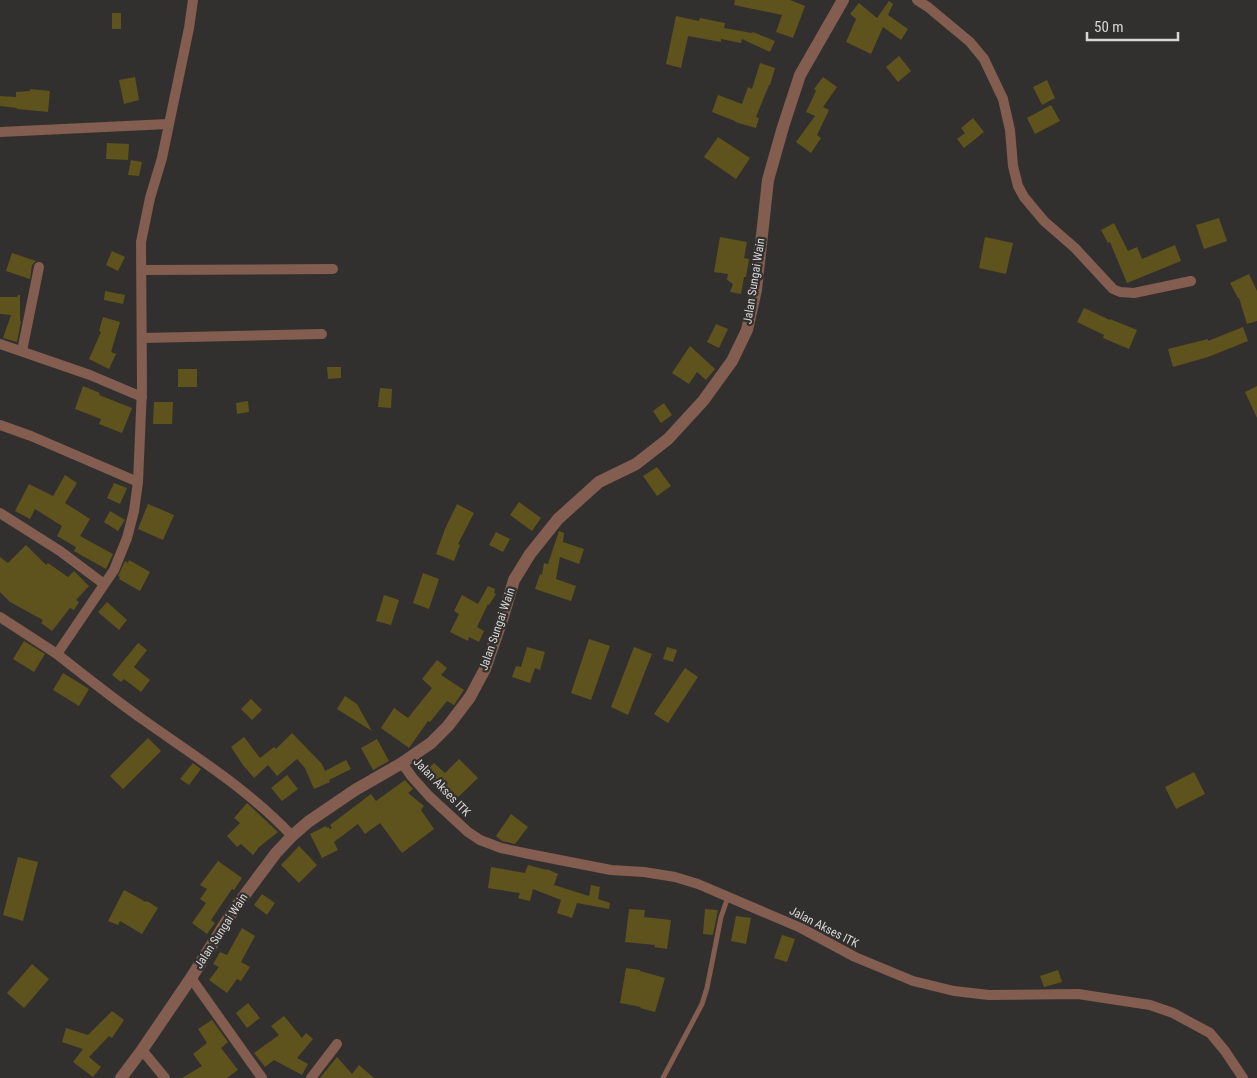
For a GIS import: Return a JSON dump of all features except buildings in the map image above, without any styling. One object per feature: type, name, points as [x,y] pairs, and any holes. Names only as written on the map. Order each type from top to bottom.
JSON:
[{"type":"street","points":[[57,654],[114,570],[127,538],[134,511],[138,482],[142,397],[141,242],[150,198],[162,158],[193,0]]},
{"type":"street","name":"Jalan Sungai Wain","points":[[121,1078],[191,978],[236,908],[276,853],[308,822],[355,790],[402,763],[431,743],[448,726],[470,697],[485,669],[514,580],[530,554],[558,519],[599,482],[636,464],[668,439],[702,401],[732,361],[747,330],[756,290],[768,180],[783,126],[800,75],[843,0]]},
{"type":"street","points":[[917,0],[970,42],[984,59],[1003,99],[1010,130],[1013,166],[1018,186],[1024,197],[1044,221],[1075,248],[1113,289],[1120,292],[1134,292],[1191,281]]},
{"type":"street","points":[[0,132],[168,124]]},
{"type":"street","points":[[22,351],[39,267]]},
{"type":"street","points":[[142,270],[333,269]]},
{"type":"street","points":[[142,338],[322,334]]},
{"type":"street","points":[[0,344],[90,375],[142,397]]},
{"type":"street","points":[[0,425],[31,436],[138,482]]},
{"type":"street","points":[[0,513],[60,551],[104,584]]},
{"type":"street","points":[[0,618],[57,654],[122,704],[231,781],[272,815],[292,836]]},
{"type":"street","name":"Jalan Akses ITK","points":[[402,763],[412,777],[444,810],[468,832],[480,840],[502,848],[528,854],[611,870],[644,872],[675,877],[698,884],[801,928],[855,957],[913,981],[954,991],[989,995],[1078,994],[1150,1005],[1173,1013],[1210,1033],[1243,1078]]},
{"type":"street","points":[[191,978],[262,1078]]},
{"type":"street","points":[[310,1078],[337,1044]]},
{"type":"street","points":[[142,1050],[165,1078]]},
{"type":"lane","points":[[663,1078],[702,1004],[721,917],[728,897]]}]
